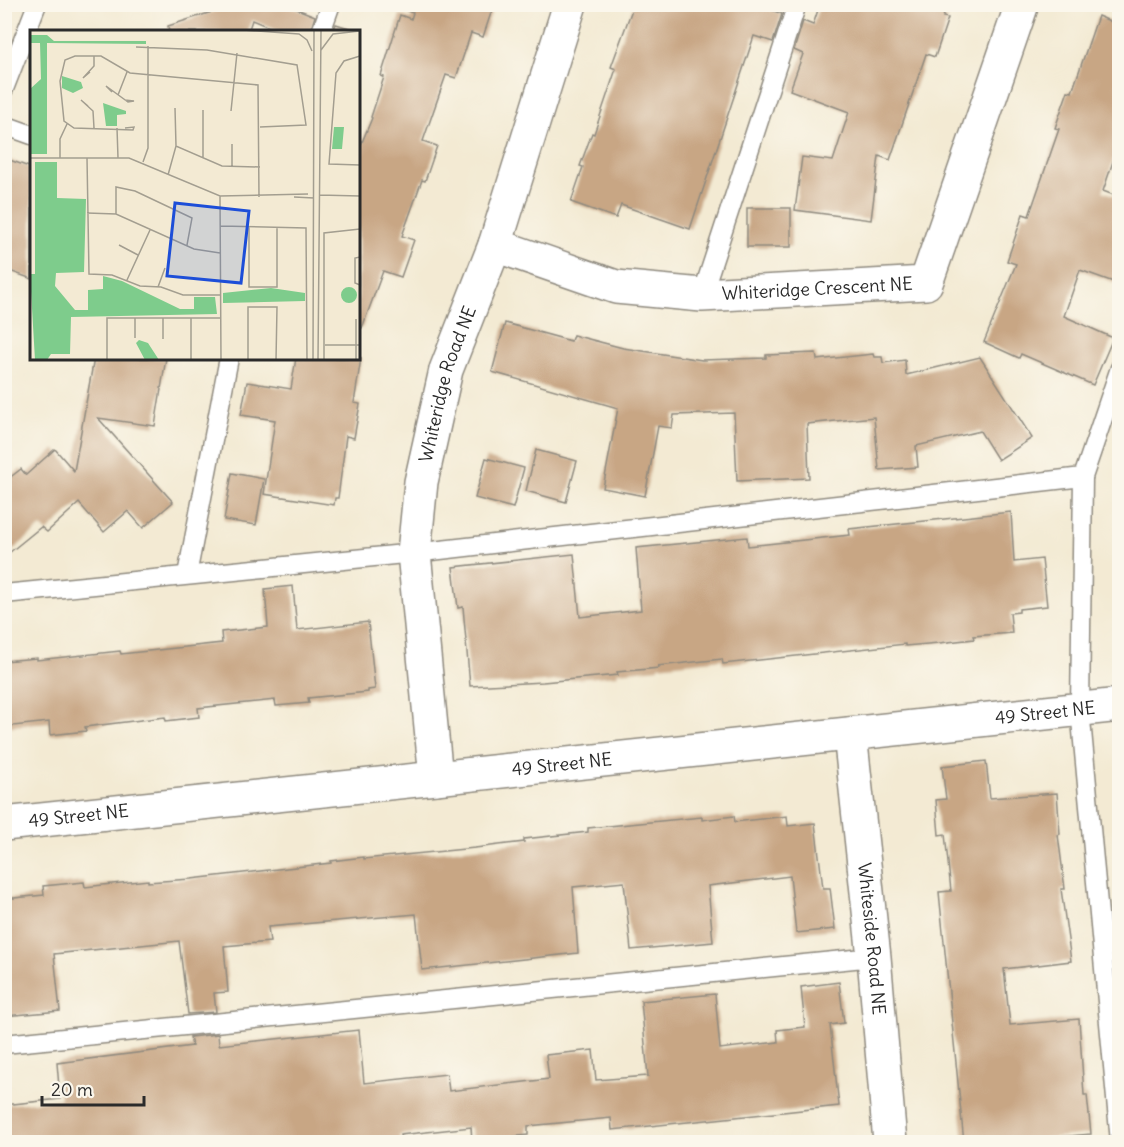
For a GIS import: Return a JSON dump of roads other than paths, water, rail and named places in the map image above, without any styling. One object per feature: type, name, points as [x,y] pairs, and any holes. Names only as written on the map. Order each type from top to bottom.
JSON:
[{"type":"street","name":"Whiteridge Road NE","points":[[436,778],[414,553],[422,482],[446,370],[495,245],[570,4]]},
{"type":"street","name":"Whiteridge Crescent NE","points":[[495,245],[616,287],[702,295],[926,283],[1022,4]]},
{"type":"street","name":"49 Street NE","points":[[4,824],[1119,705]]},
{"type":"street","name":"Whiteside Road NE","points":[[850,734],[874,957],[890,1143]]},
{"type":"lane","points":[[4,89],[37,4]]},
{"type":"lane","points":[[322,30],[331,4]]},
{"type":"lane","points":[[702,295],[797,4]]},
{"type":"lane","points":[[4,125],[30,134]]},
{"type":"lane","points":[[187,575],[229,360]]},
{"type":"lane","points":[[1119,368],[1083,477],[1080,709],[1119,1142]]},
{"type":"lane","points":[[4,594],[414,553],[1083,477]]},
{"type":"lane","points":[[4,1044],[874,957]]}]
